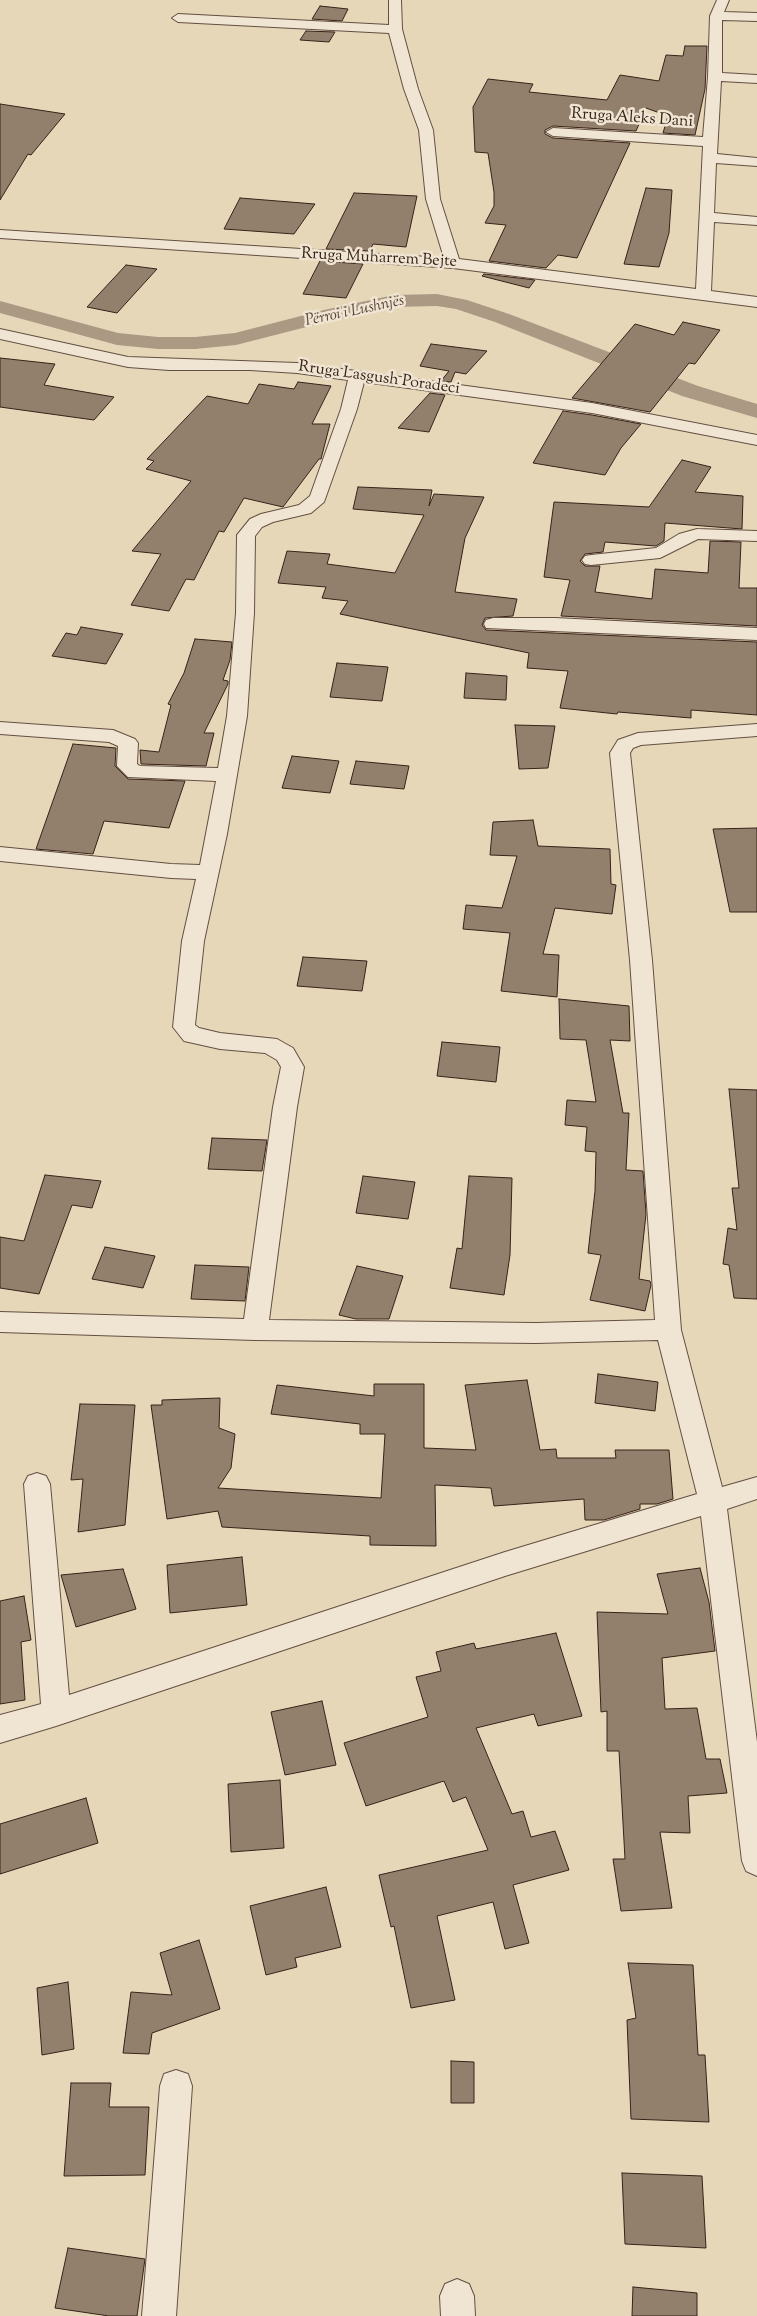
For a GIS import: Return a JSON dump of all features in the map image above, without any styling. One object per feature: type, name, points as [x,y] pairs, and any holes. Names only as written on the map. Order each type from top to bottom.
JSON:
[{"type":"street","points":[[395,0],[395,30],[411,89],[426,130],[433,199],[453,263]]},
{"type":"street","name":"Rruga Aleks Dani","points":[[703,295],[715,77],[716,16],[723,0]]},
{"type":"street","points":[[716,16],[757,17]]},
{"type":"street","points":[[178,18],[395,30]]},
{"type":"street","points":[[715,77],[757,79]]},
{"type":"street","name":"Rruga Aleks Dani","points":[[553,132],[710,142]]},
{"type":"street","points":[[710,158],[757,162]]},
{"type":"street","points":[[706,217],[757,221]]},
{"type":"street","name":"Rruga Muharrem Bejte","points":[[0,234],[453,263],[757,302]]},
{"type":"street","name":"Rruga Lasgush Poradeci","points":[[0,334],[128,362],[272,366],[592,408],[757,440]]},
{"type":"street","points":[[255,1330],[285,1107],[294,1067],[284,1054],[270,1045],[220,1041],[192,1035],[184,1027],[193,941],[227,775],[237,716],[245,613],[246,535],[256,523],[267,518],[305,509],[318,498],[349,409],[357,377]]},
{"type":"street","points":[[591,560],[660,553],[685,538],[697,534],[757,536]]},
{"type":"street","points":[[493,624],[555,624],[757,634]]},
{"type":"street","points":[[0,728],[113,736],[128,743],[127,766],[135,772],[227,775]]},
{"type":"street","points":[[757,730],[638,739],[625,744],[620,753],[641,960],[668,1330],[712,1503],[757,1860]]},
{"type":"street","points":[[0,854],[208,872]]},
{"type":"street","points":[[0,1322],[255,1330],[536,1333],[668,1330]]},
{"type":"street","points":[[37,1484],[56,1713]]},
{"type":"street","points":[[0,1729],[56,1713],[505,1564],[757,1488]]},
{"type":"street","points":[[158,2316],[176,2086]]},
{"type":"building","points":[[320,6],[348,9],[342,21],[312,19]]},
{"type":"building","points":[[306,31],[335,32],[329,42],[300,40]]},
{"type":"building","points":[[685,46],[707,46],[705,89],[695,135],[663,133],[668,116],[646,108],[636,131],[553,126],[545,130],[545,134],[553,138],[630,143],[577,258],[558,255],[546,268],[489,261],[506,225],[485,223],[494,206],[494,192],[488,153],[475,152],[473,107],[488,79],[533,84],[529,92],[607,100],[620,75],[659,81],[666,55],[683,56]]},
{"type":"building","points":[[0,104],[65,114],[31,155],[28,154],[0,200]]},
{"type":"building","points":[[646,188],[672,190],[669,233],[659,267],[624,264]]},
{"type":"building","points":[[354,193],[417,196],[406,247],[373,244],[370,251],[326,249]]},
{"type":"building","points":[[240,198],[315,204],[294,234],[224,229]]},
{"type":"building","points":[[320,261],[363,264],[346,298],[303,294]]},
{"type":"building","points":[[126,265],[157,269],[117,313],[87,307]]},
{"type":"building","points":[[484,274],[535,280],[529,288],[482,276]]},
{"type":"building","points":[[683,322],[720,330],[695,364],[689,363],[650,412],[572,398],[635,324],[674,335]]},
{"type":"building","points":[[431,344],[487,351],[466,374],[455,372],[451,382],[441,381],[449,371],[420,366]]},
{"type":"building","points":[[0,358],[55,364],[44,385],[114,397],[94,420],[0,407]]},
{"type":"building","points":[[298,382],[331,386],[312,424],[330,424],[321,459],[319,459],[283,507],[244,498],[224,532],[219,531],[194,580],[186,579],[169,611],[131,605],[161,554],[132,551],[191,481],[146,469],[154,461],[147,459],[207,396],[248,404],[259,384],[294,389]]},
{"type":"building","points":[[430,393],[445,395],[429,432],[398,428]]},
{"type":"building","points":[[563,411],[641,424],[621,448],[605,475],[533,463]]},
{"type":"building","points":[[682,460],[711,467],[695,492],[743,496],[742,529],[665,523],[664,541],[656,546],[605,542],[603,552],[585,554],[580,561],[585,566],[600,566],[595,592],[652,599],[655,569],[708,573],[710,541],[741,542],[739,588],[757,588],[757,626],[561,616],[570,580],[544,577],[554,502],[649,507]]},
{"type":"building","points":[[358,487],[432,490],[429,506],[434,494],[484,497],[465,538],[455,592],[517,599],[513,616],[485,618],[482,625],[486,630],[757,642],[757,715],[691,710],[691,718],[618,712],[617,714],[560,708],[568,671],[527,668],[529,653],[340,614],[348,601],[322,598],[326,587],[278,583],[287,551],[330,554],[327,564],[395,573],[424,515],[353,509]]},
{"type":"building","points":[[81,627],[123,634],[106,664],[52,656],[66,633],[77,635]]},
{"type":"building","points":[[195,639],[232,642],[230,660],[223,680],[228,681],[228,684],[204,733],[214,733],[206,766],[141,764],[140,750],[159,752],[171,705],[168,704],[184,673]]},
{"type":"building","points":[[337,663],[388,667],[382,701],[330,697]]},
{"type":"building","points":[[466,673],[507,676],[506,700],[464,698]]},
{"type":"building","points":[[515,725],[555,726],[548,768],[519,769]]},
{"type":"building","points":[[73,744],[116,748],[115,766],[128,779],[185,781],[169,828],[104,821],[93,854],[36,849]]},
{"type":"building","points":[[292,756],[339,761],[330,793],[282,788]]},
{"type":"building","points":[[356,761],[409,766],[404,789],[350,784]]},
{"type":"building","points":[[533,820],[538,846],[610,849],[611,884],[616,885],[612,914],[555,908],[543,954],[559,955],[557,997],[501,991],[510,933],[463,929],[466,905],[502,908],[517,856],[490,855],[493,822]]},
{"type":"building","points":[[757,828],[757,912],[730,912],[713,829]]},
{"type":"building","points":[[303,957],[367,961],[362,991],[297,986]]},
{"type":"building","points":[[559,999],[629,1006],[630,1041],[610,1040],[623,1113],[629,1113],[626,1170],[643,1171],[646,1214],[639,1279],[650,1281],[651,1285],[645,1311],[590,1300],[601,1255],[588,1253],[595,1191],[596,1152],[585,1151],[587,1127],[565,1125],[567,1100],[596,1102],[586,1040],[560,1039]]},
{"type":"building","points":[[442,1042],[500,1047],[496,1082],[437,1076]]},
{"type":"building","points":[[729,1089],[757,1090],[757,1299],[734,1298],[729,1265],[723,1264],[728,1228],[737,1230],[732,1188],[739,1188]]},
{"type":"building","points":[[212,1138],[267,1140],[262,1171],[208,1169]]},
{"type":"building","points":[[45,1175],[101,1181],[92,1208],[72,1205],[39,1294],[0,1288],[0,1237],[24,1241]]},
{"type":"building","points":[[363,1176],[415,1182],[408,1219],[356,1213]]},
{"type":"building","points":[[469,1176],[512,1178],[510,1255],[504,1295],[450,1288],[457,1248],[462,1249]]},
{"type":"building","points":[[105,1247],[155,1256],[143,1288],[92,1279]]},
{"type":"building","points":[[195,1265],[249,1267],[245,1301],[191,1299]]},
{"type":"building","points":[[357,1266],[403,1276],[389,1319],[356,1319],[339,1315]]},
{"type":"building","points":[[598,1374],[658,1382],[655,1411],[595,1403]]},
{"type":"building","points":[[527,1380],[540,1450],[556,1449],[557,1458],[616,1458],[615,1450],[669,1450],[673,1499],[657,1504],[640,1504],[640,1509],[604,1520],[585,1520],[584,1499],[494,1506],[491,1488],[435,1485],[436,1546],[370,1545],[370,1536],[222,1527],[218,1511],[167,1519],[151,1405],[162,1405],[162,1400],[220,1398],[219,1428],[235,1434],[231,1468],[218,1488],[381,1498],[385,1434],[360,1434],[360,1424],[271,1414],[277,1385],[374,1396],[374,1384],[424,1384],[424,1448],[476,1450],[465,1385]]},
{"type":"building","points":[[80,1404],[135,1405],[125,1525],[78,1532],[83,1479],[71,1480]]},
{"type":"building","points":[[242,1557],[247,1605],[170,1613],[167,1565]]},
{"type":"building","points":[[700,1568],[709,1602],[715,1651],[662,1658],[665,1709],[697,1708],[706,1759],[720,1759],[727,1793],[688,1796],[690,1833],[660,1832],[672,1908],[621,1911],[613,1859],[625,1859],[619,1751],[607,1751],[607,1711],[601,1712],[597,1612],[668,1614],[657,1574]]},
{"type":"building","points":[[123,1569],[136,1609],[76,1627],[61,1575]]},
{"type":"building","points":[[24,1596],[31,1640],[21,1642],[25,1700],[0,1704],[0,1601]]},
{"type":"building","points":[[556,1633],[582,1716],[538,1726],[534,1714],[476,1728],[512,1814],[523,1811],[531,1837],[555,1831],[569,1870],[513,1885],[529,1943],[505,1949],[493,1902],[437,1916],[455,2000],[411,2008],[394,1926],[391,1927],[379,1875],[488,1850],[466,1797],[453,1802],[444,1781],[366,1806],[344,1743],[428,1717],[416,1677],[441,1671],[436,1652],[474,1643],[476,1649]]},
{"type":"building","points":[[322,1701],[336,1765],[285,1775],[271,1712]]},
{"type":"building","points":[[280,1780],[284,1848],[231,1852],[228,1784]]},
{"type":"building","points":[[86,1798],[98,1843],[0,1874],[0,1824]]},
{"type":"building","points":[[326,1887],[341,1947],[295,1958],[297,1967],[266,1975],[250,1906]]},
{"type":"building","points":[[199,1940],[220,2009],[152,2033],[149,2054],[123,2053],[131,1992],[172,1995],[160,1953]]},
{"type":"building","points":[[628,1963],[693,1965],[698,2055],[705,2055],[709,2122],[631,2119],[627,2020],[636,2018]]},
{"type":"building","points":[[68,1982],[74,2049],[42,2055],[37,1988]]},
{"type":"building","points":[[451,2061],[474,2062],[474,2103],[451,2103]]},
{"type":"building","points":[[71,2083],[111,2083],[109,2107],[149,2107],[145,2175],[64,2176]]},
{"type":"building","points":[[622,2173],[702,2176],[706,2248],[625,2244]]},
{"type":"building","points":[[68,2248],[145,2259],[137,2316],[109,2316],[55,2308]]},
{"type":"building","points":[[633,2287],[697,2293],[697,2316],[632,2316]]},
{"type":"waterway","name":"Përroi i Lushnjës","points":[[0,307],[117,339],[158,343],[195,343],[236,339],[324,316],[394,301],[437,300],[460,304],[502,318],[690,391],[757,411]]}]
